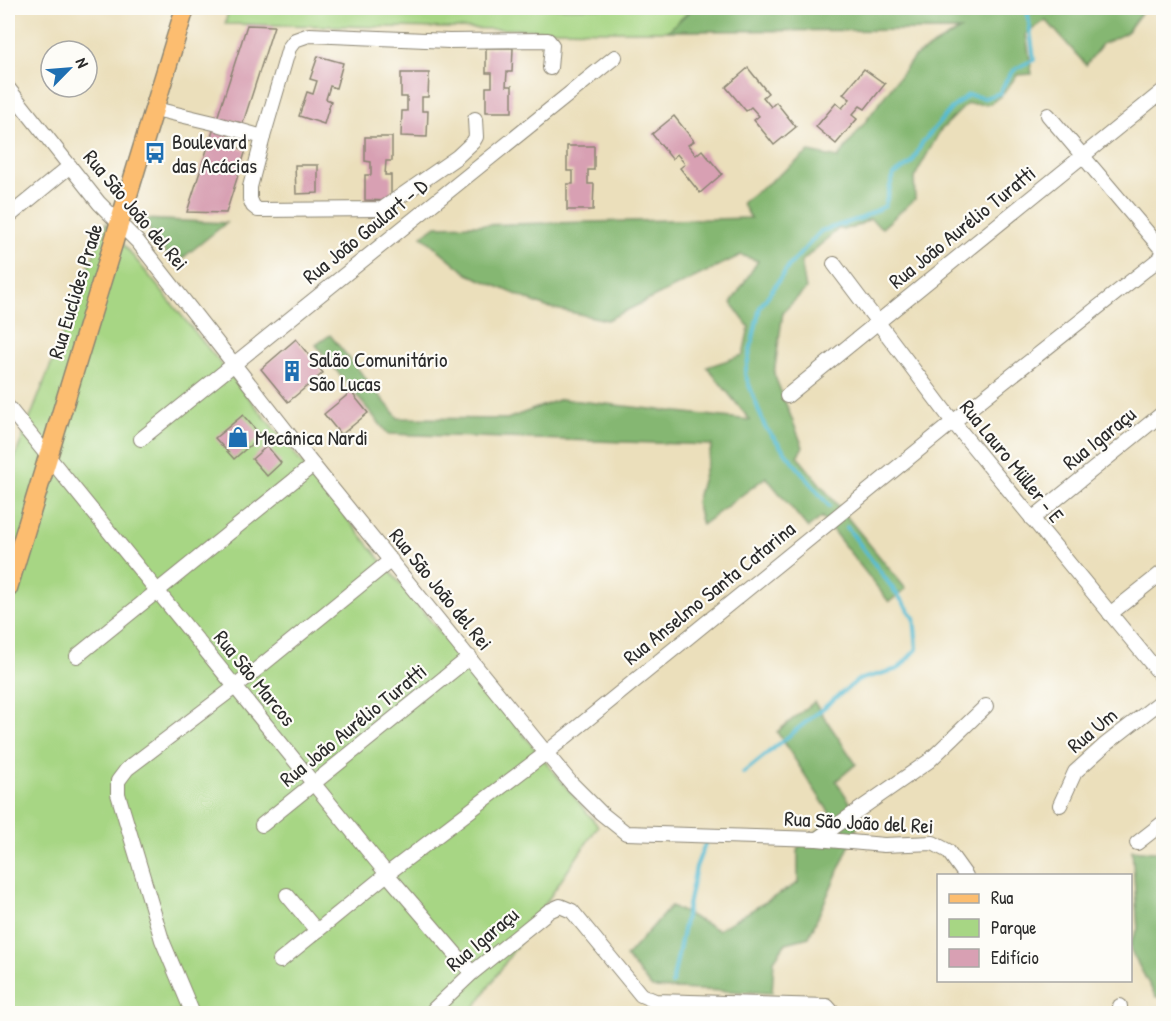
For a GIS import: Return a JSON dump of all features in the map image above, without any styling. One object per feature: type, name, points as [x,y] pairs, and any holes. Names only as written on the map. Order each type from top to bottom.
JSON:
[{"type":"main road","name":"Rua Euclides Prade","points":[[8,588],[185,8]]},
{"type":"street","points":[[475,119],[476,137],[473,142],[457,157],[382,210],[258,210],[250,199],[250,187],[262,137],[289,48],[295,40],[309,35],[448,41],[548,40],[552,45],[550,68]]},
{"type":"street","name":"Rua João Goulart - D","points":[[141,439],[615,57]]},
{"type":"street","name":"Rua São João del Rei","points":[[8,88],[99,203],[138,242],[313,465],[546,753],[571,783],[626,834],[817,839],[884,845],[933,843],[948,850],[965,874]]},
{"type":"street","name":"Rua João Aurélio Turatti","points":[[788,396],[1164,90]]},
{"type":"street","points":[[155,109],[262,137]]},
{"type":"street","points":[[1048,115],[1164,253]]},
{"type":"street","points":[[8,217],[70,166]]},
{"type":"street","name":"Rua Anselmo Santa Catarina","points":[[280,961],[387,874],[546,753],[1164,253]]},
{"type":"street","name":"Rua Lauro Müller - E","points":[[834,264],[953,422],[1164,679]]},
{"type":"street","name":"Rua São Marcos","points":[[8,407],[387,874],[472,973]]},
{"type":"street","name":"Rua Igaraçu","points":[[1032,519],[1164,412]]},
{"type":"street","points":[[77,656],[313,465]]},
{"type":"street","points":[[193,1014],[162,939],[118,794],[118,781],[127,769],[235,687],[391,560]]},
{"type":"street","points":[[1110,614],[1164,571]]},
{"type":"street","name":"Rua João Aurélio Turatti","points":[[262,825],[470,657]]},
{"type":"street","name":"Rua Um","points":[[1060,805],[1075,772],[1106,744],[1164,699]]},
{"type":"street","points":[[817,839],[929,761],[986,706]]},
{"type":"street","points":[[1137,843],[1164,822]]},
{"type":"street","points":[[287,895],[317,931]]},
{"type":"street","name":"Rua Igaraçu","points":[[434,1010],[472,973],[549,911],[560,906],[572,911],[641,995],[647,999],[827,1006],[834,1014]]},
{"type":"green space","points":[[229,8],[693,8],[668,31],[610,31],[225,24]]},
{"type":"green space","points":[[693,8],[1140,8],[1141,13],[1126,33],[1102,44],[1086,65],[1046,20],[1026,34],[1032,74],[1017,75],[1003,94],[990,104],[967,104],[940,131],[914,178],[915,199],[882,228],[870,219],[853,228],[838,229],[801,262],[806,289],[783,312],[774,374],[803,447],[797,456],[906,589],[889,602],[822,517],[808,528],[766,477],[702,525],[696,502],[712,445],[388,434],[316,345],[330,335],[398,418],[507,419],[561,399],[750,420],[707,367],[743,355],[749,327],[731,303],[758,261],[741,255],[607,320],[546,307],[468,274],[422,236],[436,226],[751,218],[742,203],[809,152],[838,158],[914,57],[960,30],[668,31]]},
{"type":"green space","points":[[142,219],[226,223],[174,265]]},
{"type":"green space","points":[[106,223],[598,826],[471,1013],[8,1013],[8,475]]},
{"type":"green space","points":[[814,702],[856,764],[836,781],[861,819],[809,937],[786,943],[774,960],[772,993],[652,988],[626,957],[671,906],[718,930],[798,883],[798,847],[833,818],[777,732]]},
{"type":"green space","points":[[1132,850],[1163,853],[1163,997],[1156,997],[1132,953],[1132,940],[1138,929]]},
{"type":"building","points":[[247,25],[274,26],[243,123],[233,121],[226,144],[246,150],[226,213],[187,212]]},
{"type":"building","points":[[486,48],[513,48],[512,72],[507,72],[506,86],[512,86],[512,112],[486,112],[486,87],[492,87],[492,73],[486,73]]},
{"type":"building","points":[[318,56],[343,63],[336,88],[330,86],[326,99],[331,101],[324,124],[299,116],[307,92],[313,94],[317,81],[310,79]]},
{"type":"building","points":[[748,68],[768,93],[763,97],[771,107],[776,102],[796,127],[774,145],[754,120],[759,116],[751,107],[746,111],[726,87]]},
{"type":"building","points":[[864,69],[885,84],[865,109],[860,106],[852,115],[857,119],[836,144],[816,127],[836,103],[842,108],[850,99],[843,94]]},
{"type":"building","points":[[401,73],[429,73],[428,97],[422,97],[422,111],[428,111],[427,137],[401,136],[402,111],[407,111],[407,97],[401,97]]},
{"type":"building","points":[[674,116],[694,141],[688,145],[696,155],[702,150],[722,174],[700,193],[680,168],[685,164],[677,154],[672,159],[652,134]]},
{"type":"building","points":[[365,137],[392,137],[392,161],[386,161],[385,175],[391,175],[391,201],[365,200],[365,175],[371,175],[371,162],[365,161]]},
{"type":"building","points":[[567,146],[594,146],[594,170],[588,170],[588,184],[594,184],[593,210],[567,210],[567,184],[573,184],[573,171],[567,171]]},
{"type":"building","points":[[295,165],[318,165],[318,193],[296,194]]},
{"type":"building","name":"Salão Comunitário São Lucas","points":[[296,339],[323,373],[288,402],[261,369]]},
{"type":"building","points":[[351,392],[368,413],[341,435],[324,414]]},
{"type":"building","name":"Mecânica Nardi","points":[[243,415],[261,436],[234,459],[215,438]]},
{"type":"building","points":[[267,446],[281,463],[267,476],[252,459]]},
{"type":"waterway","points":[[829,506],[765,427],[745,374],[760,307],[789,266],[821,231],[862,218],[885,206],[893,175],[912,163],[922,143],[951,109],[968,95],[985,98],[1000,93],[1012,72],[1034,60],[1027,8]]},
{"type":"waterway","points":[[743,773],[858,680],[898,669],[917,649],[914,617],[847,527]]},
{"type":"waterway","points":[[672,984],[696,867],[705,844]]},
{"type":"place","name":"Boulevard das Acácias","points":[[155,153]]},
{"type":"place","name":"Salão Comunitário São Lucas","points":[[292,371]]},
{"type":"place","name":"Mecânica Nardi","points":[[238,437]]}]
